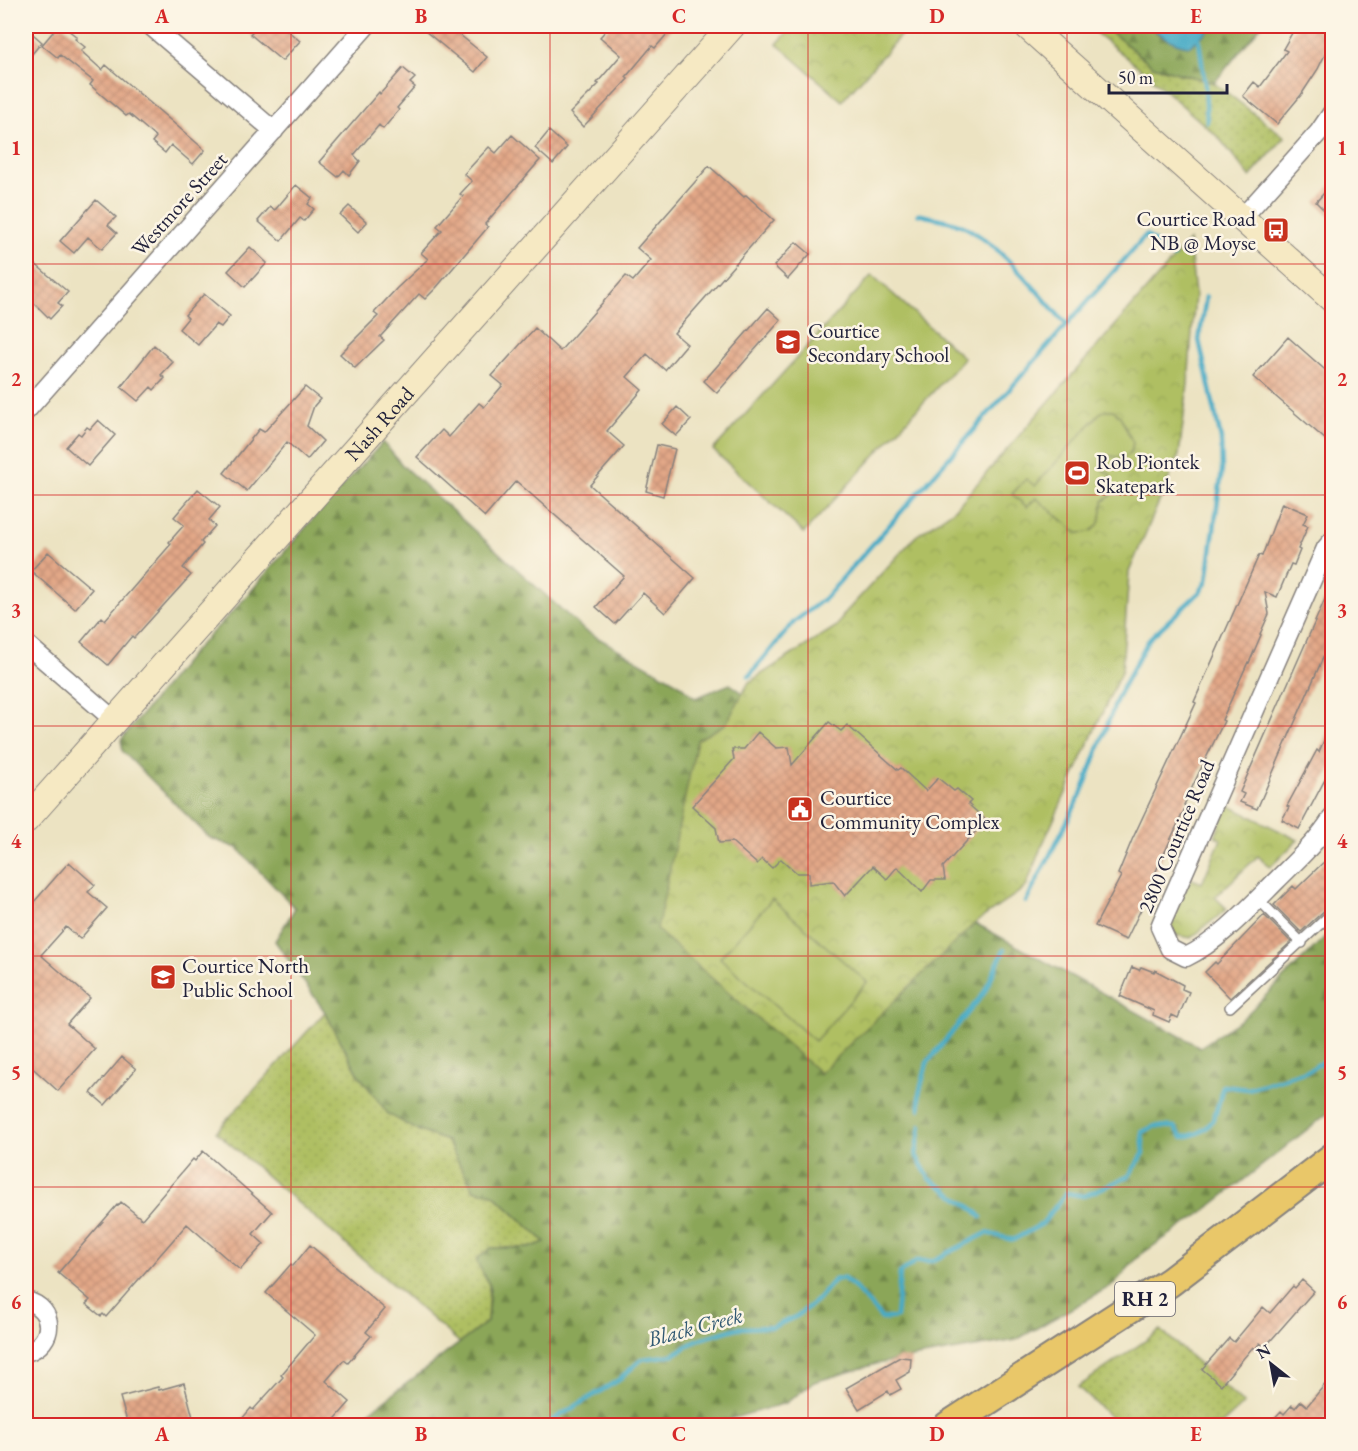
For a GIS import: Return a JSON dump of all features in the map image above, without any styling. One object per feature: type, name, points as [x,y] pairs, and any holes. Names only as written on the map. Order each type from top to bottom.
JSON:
[{"type":"main road","name":"RH 2","points":[[948,1425],[1170,1282],[1332,1158]]},
{"type":"street","points":[[151,26],[274,131]]},
{"type":"street","name":"Westmore Street","points":[[26,411],[366,26]]},
{"type":"street","name":"Nash Road","points":[[26,820],[732,26]]},
{"type":"street","points":[[1028,26],[1332,299]]},
{"type":"street","points":[[1242,218],[1319,132],[1332,113]]},
{"type":"street","name":"2800 Courtice Road","points":[[1332,540],[1326,548],[1160,927],[1170,949],[1186,957],[1198,951],[1258,899],[1321,836],[1332,819]]},
{"type":"street","points":[[26,645],[114,720]]},
{"type":"street","points":[[26,1301],[40,1307],[47,1318],[48,1332],[43,1342],[35,1350],[26,1352]]},
{"type":"lane","points":[[1258,899],[1302,943]]},
{"type":"lane","points":[[1230,1007],[1332,913]]},
{"type":"green space","points":[[793,26],[909,26],[842,101],[777,44]]},
{"type":"green space","points":[[1087,26],[1104,26],[1153,66],[1214,83],[1285,137],[1250,177],[1219,138],[1135,64]]},
{"type":"green space","points":[[1104,26],[1149,26],[1161,36],[1207,32],[1211,26],[1261,26],[1214,83],[1153,66]]},
{"type":"green space","points":[[1189,241],[1195,294],[1188,384],[1179,455],[1129,572],[1122,670],[1040,850],[1026,887],[975,923],[820,1073],[657,930],[697,740],[726,724],[749,682],[837,626],[844,614],[916,536],[955,509]]},
{"type":"green space","points":[[872,275],[964,358],[804,533],[713,450]]},
{"type":"green space","name":"Rob Piontek Skatepark","points":[[1113,410],[1120,416],[1133,443],[1131,452],[1124,458],[1110,456],[1104,459],[1103,470],[1111,475],[1111,496],[1103,501],[1102,514],[1095,528],[1085,533],[1078,533],[1036,498],[1027,507],[1012,494],[1026,479],[1035,486],[1100,413]]},
{"type":"green space","points":[[383,442],[403,466],[584,630],[678,683],[695,698],[730,684],[743,693],[726,724],[697,740],[819,1073],[975,923],[1200,1047],[1242,1019],[1332,930],[1332,1110],[1202,1213],[1140,1255],[1113,1285],[1016,1340],[876,1364],[814,1382],[786,1403],[709,1425],[352,1425],[487,1322],[490,1287],[476,1260],[491,1248],[529,1248],[545,1242],[493,1194],[474,1190],[447,1141],[417,1130],[388,1114],[359,1075],[325,1012],[275,941],[295,908],[237,848],[210,838],[123,752],[121,740],[192,653],[239,605]]},
{"type":"green space","points":[[1228,805],[1298,840],[1270,867],[1258,856],[1215,897],[1227,909],[1191,938],[1175,935],[1169,927],[1190,878],[1202,883],[1221,839],[1215,836]]},
{"type":"green space","points":[[772,899],[867,982],[815,1041],[720,958]]},
{"type":"green space","points":[[325,1012],[359,1075],[417,1130],[447,1141],[474,1190],[493,1194],[545,1242],[529,1248],[491,1248],[487,1322],[460,1343],[216,1132]]},
{"type":"green space","points":[[1161,1330],[1244,1404],[1221,1425],[1119,1425],[1078,1387]]},
{"type":"water","points":[[1149,26],[1211,26],[1190,46],[1173,42]]},
{"type":"building","points":[[58,26],[63,26],[77,37],[75,39],[85,47],[81,51],[102,70],[106,65],[205,150],[193,164],[171,145],[165,153],[152,142],[156,137],[129,114],[126,116],[90,85],[93,81],[60,55],[58,58],[42,45]]},
{"type":"building","points":[[257,26],[282,26],[300,41],[282,61],[250,34]]},
{"type":"building","points":[[419,26],[449,26],[487,57],[475,72]]},
{"type":"building","points":[[610,26],[674,26],[655,48],[652,46],[626,77],[628,79],[583,127],[570,113],[599,84],[597,83],[621,55],[600,37]]},
{"type":"building","points":[[1296,26],[1328,26],[1326,30],[1332,32],[1332,40],[1318,69],[1301,95],[1277,124],[1243,96],[1254,82],[1260,87],[1287,51],[1283,49]]},
{"type":"building","points":[[26,28],[42,42],[26,61]]},
{"type":"building","points":[[403,68],[415,78],[410,83],[415,87],[383,129],[379,125],[354,155],[360,161],[349,175],[344,170],[338,177],[319,162],[379,92],[380,94]]},
{"type":"building","points":[[549,131],[567,147],[553,164],[535,148]]},
{"type":"building","points":[[512,135],[540,160],[485,224],[488,227],[436,288],[425,299],[419,294],[380,337],[384,340],[355,368],[340,354],[378,316],[374,313],[397,288],[428,259],[421,253],[442,230],[437,226],[463,196],[460,194],[472,181],[464,174],[489,147],[496,153]]},
{"type":"building","points":[[709,166],[774,220],[674,333],[687,344],[665,370],[647,354],[627,377],[642,390],[607,431],[624,446],[590,485],[695,578],[665,613],[643,593],[615,624],[596,607],[624,576],[516,481],[485,517],[417,457],[442,430],[449,437],[479,403],[484,407],[503,385],[492,376],[535,328],[560,351],[626,276],[633,281],[651,260],[637,248]]},
{"type":"building","points":[[1332,184],[1332,218],[1316,202]]},
{"type":"building","points":[[296,185],[312,198],[308,204],[314,209],[304,221],[300,218],[281,241],[258,221],[270,207],[275,210]]},
{"type":"building","points":[[96,200],[116,217],[108,225],[117,233],[102,249],[88,237],[74,253],[60,241]]},
{"type":"building","points":[[349,206],[367,222],[358,232],[340,215]]},
{"type":"building","points":[[796,242],[810,254],[788,279],[774,266]]},
{"type":"building","points":[[250,247],[267,263],[245,287],[228,271]]},
{"type":"building","points":[[34,263],[68,292],[58,303],[62,306],[50,319],[26,295],[26,273]]},
{"type":"building","points":[[204,294],[230,316],[221,327],[216,324],[198,345],[179,329],[188,318],[185,315]]},
{"type":"building","points":[[768,308],[781,320],[717,393],[704,381]]},
{"type":"building","points":[[1288,337],[1332,376],[1332,433],[1326,440],[1253,377]]},
{"type":"building","points":[[154,345],[173,362],[161,375],[165,378],[154,390],[151,387],[138,401],[121,387]]},
{"type":"building","points":[[305,387],[320,399],[314,406],[307,426],[323,441],[307,460],[287,442],[247,491],[224,473],[259,429],[264,432]]},
{"type":"building","points":[[677,407],[691,420],[676,436],[662,424]]},
{"type":"building","points":[[98,420],[115,435],[88,466],[66,447],[78,433],[81,435],[87,427],[90,429]]},
{"type":"building","points":[[657,445],[675,449],[663,496],[646,491]]},
{"type":"building","points":[[198,489],[220,507],[209,520],[215,526],[183,568],[191,575],[134,638],[132,636],[108,665],[81,642],[102,617],[105,620],[171,544],[169,542],[184,525],[174,517]]},
{"type":"building","points":[[1282,503],[1308,514],[1303,524],[1308,526],[1298,549],[1300,550],[1294,565],[1291,564],[1277,597],[1265,592],[1269,614],[1261,635],[1126,940],[1095,926],[1121,876],[1118,874],[1132,840],[1196,703],[1194,702],[1259,555],[1262,556]]},
{"type":"building","points":[[48,552],[92,589],[75,609],[31,571]]},
{"type":"building","points":[[1332,583],[1332,637],[1257,809],[1240,802],[1244,794],[1240,792]]},
{"type":"building","points":[[1332,721],[1332,766],[1299,829],[1282,820],[1317,750],[1319,752]]},
{"type":"building","name":"Courtice Community Complex","points":[[829,722],[841,731],[847,725],[898,770],[901,768],[926,791],[938,778],[954,791],[957,789],[971,801],[968,804],[986,820],[943,867],[945,880],[931,880],[922,892],[897,867],[887,879],[873,866],[845,896],[833,881],[809,884],[809,873],[797,873],[781,859],[772,868],[762,859],[757,864],[732,842],[719,843],[716,828],[692,806],[734,759],[732,749],[744,749],[758,732],[776,748],[789,747],[792,765]]},
{"type":"building","points":[[1332,854],[1332,906],[1301,932],[1274,905],[1293,886],[1296,889]]},
{"type":"building","points":[[69,862],[95,885],[88,892],[107,908],[80,939],[66,927],[41,955],[90,998],[67,1024],[95,1049],[58,1091],[26,1062],[26,911]]},
{"type":"building","points":[[1264,915],[1291,942],[1230,998],[1205,972],[1215,962],[1217,964]]},
{"type":"building","points":[[1132,967],[1139,970],[1141,967],[1154,972],[1155,970],[1183,985],[1182,989],[1189,992],[1178,1018],[1172,1015],[1169,1022],[1153,1015],[1154,1011],[1120,996]]},
{"type":"building","points":[[122,1057],[136,1069],[105,1105],[91,1093]]},
{"type":"building","points":[[203,1151],[272,1212],[253,1234],[264,1244],[240,1270],[187,1224],[106,1317],[103,1314],[101,1316],[86,1304],[90,1300],[58,1273],[117,1205],[121,1202],[142,1219],[193,1159],[195,1161]]},
{"type":"building","points":[[310,1245],[385,1309],[366,1332],[371,1336],[348,1363],[344,1360],[326,1381],[350,1402],[330,1425],[248,1425],[241,1420],[283,1377],[281,1375],[315,1335],[266,1293]]},
{"type":"building","points":[[1302,1280],[1314,1291],[1265,1347],[1260,1343],[1255,1349],[1253,1347],[1221,1385],[1202,1369],[1229,1338],[1234,1342],[1263,1307],[1270,1313],[1293,1286],[1295,1288]]},
{"type":"building","points":[[900,1357],[911,1358],[910,1372],[896,1380],[901,1389],[890,1395],[888,1391],[859,1409],[846,1388]]},
{"type":"building","points":[[1332,1376],[1332,1423],[1327,1418],[1320,1425],[1268,1425],[1281,1411],[1284,1414],[1292,1405],[1295,1408],[1301,1401],[1307,1406]]},
{"type":"building","points":[[184,1383],[195,1425],[165,1425],[164,1421],[148,1425],[128,1425],[120,1397]]},
{"type":"waterway","points":[[1197,26],[1205,85],[1207,122]]},
{"type":"waterway","points":[[918,214],[958,224],[977,234],[1005,257],[1067,325]]},
{"type":"waterway","points":[[749,676],[794,622],[825,598],[1146,235],[1173,257]]},
{"type":"waterway","points":[[1026,902],[1083,790],[1118,696],[1149,639],[1200,592],[1207,581],[1222,470],[1221,439],[1199,340],[1206,297]]},
{"type":"waterway","points":[[920,1109],[919,1094],[927,1063],[984,993],[1004,950]]},
{"type":"waterway","name":"Black Creek","points":[[543,1426],[617,1381],[642,1359],[673,1355],[697,1340],[737,1328],[773,1327],[797,1316],[817,1300],[834,1280],[843,1278],[882,1319],[896,1317],[900,1273],[916,1261],[932,1261],[987,1233],[1013,1240],[1042,1224],[1066,1193],[1084,1196],[1129,1176],[1144,1153],[1142,1132],[1155,1126],[1175,1127],[1182,1137],[1193,1135],[1202,1131],[1212,1120],[1223,1086],[1248,1089],[1310,1070],[1332,1055]]},
{"type":"waterway","points":[[921,1126],[916,1155],[929,1178],[976,1211],[981,1217]]},
{"type":"place","name":"Courtice Road NB @ Moyse","points":[[1276,230]]},
{"type":"place","name":"Courtice Secondary School","points":[[788,342]]},
{"type":"place","name":"Rob Piontek Skatepark","points":[[1077,473]]},
{"type":"place","name":"Courtice Community Complex","points":[[800,809]]},
{"type":"place","name":"Courtice North Public School","points":[[163,977]]}]
